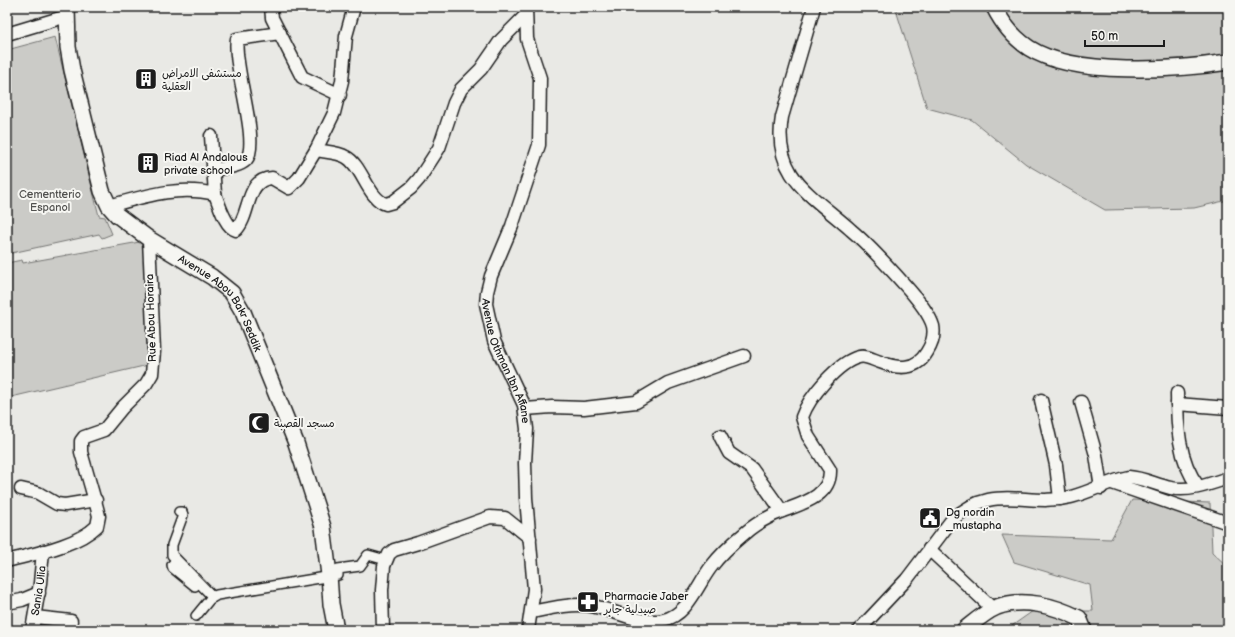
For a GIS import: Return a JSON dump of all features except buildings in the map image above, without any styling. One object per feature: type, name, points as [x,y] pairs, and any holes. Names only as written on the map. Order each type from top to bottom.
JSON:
[{"type":"street","points":[[271,7],[272,18],[302,78],[340,95]]},
{"type":"street","points":[[211,136],[216,194],[226,219],[232,228],[236,230],[241,223],[252,192],[260,181],[272,178],[288,188],[290,187],[298,178],[316,150],[334,113],[340,95],[346,36],[354,7]]},
{"type":"street","points":[[532,612],[581,605],[649,625],[679,611],[692,597],[710,568],[728,549],[756,525],[782,511],[809,500],[819,494],[827,486],[830,477],[830,470],[808,436],[802,417],[815,395],[827,381],[841,367],[860,357],[870,358],[891,366],[909,367],[917,364],[924,357],[931,346],[934,336],[933,326],[911,292],[869,246],[801,187],[790,174],[780,149],[782,117],[814,7]]},
{"type":"street","points":[[809,27],[821,7]]},
{"type":"street","points":[[994,7],[1001,20],[1014,35],[1030,49],[1057,60],[1096,66],[1145,69],[1228,62]]},
{"type":"street","points":[[7,34],[67,12]]},
{"type":"street","name":"Avenue Abou Bakr Seddik","points":[[67,12],[68,47],[72,70],[94,164],[102,191],[109,206],[117,215],[149,239],[212,277],[232,293],[243,312],[310,481],[323,527],[331,604],[336,630]]},
{"type":"street","points":[[316,150],[341,155],[350,159],[378,200],[386,204],[393,202],[415,184],[439,148],[454,103],[461,89],[480,69],[501,40],[525,12]]},
{"type":"street","name":"Avenue Othman Ibn Affane","points":[[525,12],[527,39],[540,78],[539,146],[512,226],[491,276],[486,304],[494,341],[525,410],[527,429],[525,463],[534,589],[532,612],[528,630]]},
{"type":"street","points":[[214,170],[237,165],[243,162],[248,156],[249,134],[237,39],[280,33]]},
{"type":"street","points":[[109,206],[181,189],[199,190],[216,194]]},
{"type":"street","name":"Rue Abou Horaira","points":[[7,562],[68,543],[94,530],[97,526],[99,516],[96,500],[81,452],[81,441],[84,437],[107,428],[122,408],[146,384],[152,374],[154,358],[149,239]]},
{"type":"street","points":[[525,410],[552,407],[600,407],[636,402],[668,383],[744,356]]},
{"type":"street","points":[[1198,486],[1192,478],[1184,457],[1178,429],[1177,399],[1228,408]]},
{"type":"street","points":[[1041,400],[1056,465],[1060,499]]},
{"type":"street","points":[[1081,402],[1106,485]]},
{"type":"street","points":[[720,436],[729,453],[752,469],[782,511]]},
{"type":"street","points":[[859,630],[908,579],[952,521],[960,513],[971,506],[1001,497],[1060,499],[1121,479],[1138,478],[1171,488],[1184,489],[1228,478]]},
{"type":"street","points":[[1106,485],[1228,523]]},
{"type":"street","points":[[21,489],[38,493],[57,504],[65,505],[96,500]]},
{"type":"street","points":[[179,512],[184,514],[172,548],[172,555],[212,598]]},
{"type":"street","points":[[383,630],[382,590],[386,560],[394,550],[490,517],[505,518],[530,538]]},
{"type":"street","points":[[929,550],[993,609]]},
{"type":"street","name":"Sania Ulia","points":[[32,630],[39,593],[43,551]]},
{"type":"street","points":[[196,616],[212,598],[329,575],[338,575],[338,569],[360,566],[368,555],[386,560]]},
{"type":"street","points":[[7,603],[22,600],[39,593]]},
{"type":"street","points":[[964,630],[993,609],[1015,603],[1056,609],[1079,618],[1084,630]]},
{"type":"street","points":[[35,617],[71,621]]},
{"type":"green space","points":[[895,7],[1228,7],[1228,200],[1194,208],[1105,210],[1026,164],[972,120],[927,108]]},
{"type":"green space","name":"Cementterio Espanol","points":[[55,37],[99,216],[105,217],[112,234],[102,238],[99,234],[7,254],[7,50]]},
{"type":"green space","points":[[145,241],[148,365],[7,398],[7,263],[22,260],[23,263]]},
{"type":"green space","points":[[1132,500],[1210,503],[1212,552],[1228,567],[1228,630],[1006,630],[1033,611],[1093,611],[1090,585],[1014,562],[1002,535],[1111,539]]},
{"type":"place","name":"مستشفى الامراض العقلية","points":[[146,79]]},
{"type":"place","name":"Riad Al Andalous private school","points":[[148,163]]},
{"type":"place","name":"مسجد القصبة","points":[[259,423]]},
{"type":"place","name":"Dg nordin _mustapha","points":[[930,518]]},
{"type":"place","name":"Pharmacie Jaber صيدلية جابر","points":[[588,602]]}]
